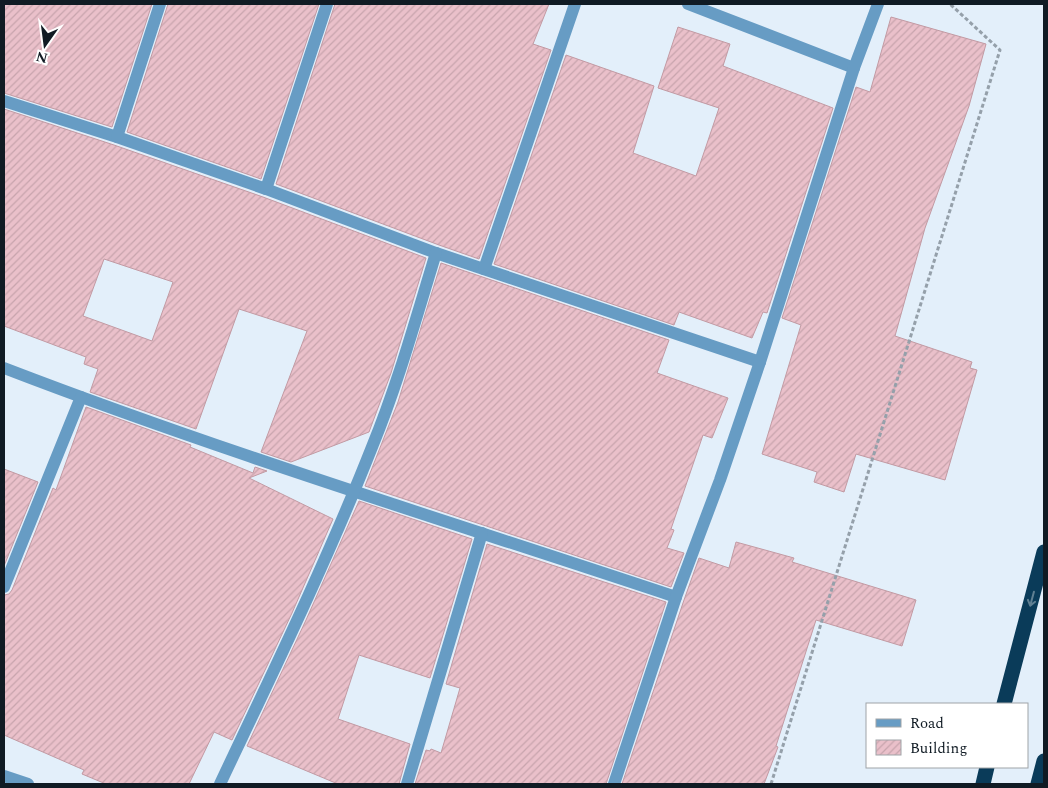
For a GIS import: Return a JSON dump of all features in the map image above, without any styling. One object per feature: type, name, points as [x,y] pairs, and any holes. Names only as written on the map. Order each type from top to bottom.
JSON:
[{"type":"highway","points":[[1004,703],[1044,552]]},
{"type":"highway","points":[[1038,784],[1044,761]]},
{"type":"highway","points":[[983,784],[987,768]]},
{"type":"street","points":[[117,137],[160,4]]},
{"type":"street","points":[[266,189],[327,4]]},
{"type":"street","points":[[484,269],[575,4]]},
{"type":"street","points":[[688,4],[854,68]]},
{"type":"street","points":[[614,784],[676,597],[720,480],[760,362],[854,68],[878,4]]},
{"type":"street","points":[[4,101],[117,137],[266,189],[436,253],[760,362]]},
{"type":"street","points":[[220,784],[321,568],[373,446],[396,382],[436,253]]},
{"type":"street","points":[[4,368],[168,429],[676,597]]},
{"type":"street","points":[[4,587],[81,397]]},
{"type":"street","points":[[407,784],[482,533]]},
{"type":"street","points":[[4,776],[28,784]]},
{"type":"path","points":[[771,784],[1000,50],[950,4]]},
{"type":"building","points":[[4,4],[152,4],[112,127],[4,93]]},
{"type":"building","points":[[168,4],[319,4],[261,179],[127,132]]},
{"type":"building","points":[[335,4],[549,4],[533,44],[551,50],[479,259],[276,184]]},
{"type":"building","points":[[891,17],[986,44],[969,106],[925,228],[895,336],[972,362],[970,368],[977,370],[945,480],[856,454],[844,492],[814,482],[817,472],[762,454],[801,325],[782,318],[856,87],[870,92]]},
{"type":"building","points":[[678,27],[730,44],[723,66],[833,108],[767,313],[763,312],[752,338],[679,312],[674,325],[494,264],[566,55],[654,86],[633,153],[696,176],[719,108],[658,88]]},
{"type":"building","points":[[4,109],[263,197],[426,258],[391,373],[369,432],[291,462],[261,452],[307,331],[239,309],[196,429],[90,392],[98,369],[84,364],[86,357],[4,326]],"holes":[[[104,259],[173,282],[152,341],[83,316]]]},
{"type":"building","points":[[441,263],[669,340],[657,373],[728,398],[712,438],[703,435],[671,529],[674,530],[667,548],[684,553],[671,587],[365,486],[398,402]]},
{"type":"building","points":[[86,407],[191,445],[190,447],[253,473],[255,467],[267,471],[249,478],[333,519],[292,613],[232,740],[214,732],[189,784],[106,784],[82,774],[84,770],[4,735],[4,595],[9,594],[12,590],[53,488],[56,490]]},
{"type":"building","points":[[4,469],[38,482],[4,566]]},
{"type":"building","points":[[359,501],[472,539],[430,678],[359,655],[338,719],[410,744],[399,784],[338,784],[247,746]]},
{"type":"building","points":[[736,542],[794,558],[792,562],[916,600],[902,646],[816,620],[776,746],[778,747],[764,784],[622,784],[699,558],[729,568]]},
{"type":"building","points":[[487,544],[666,602],[606,784],[415,784],[426,750],[430,751],[431,749],[441,753],[460,688],[446,684]]}]
